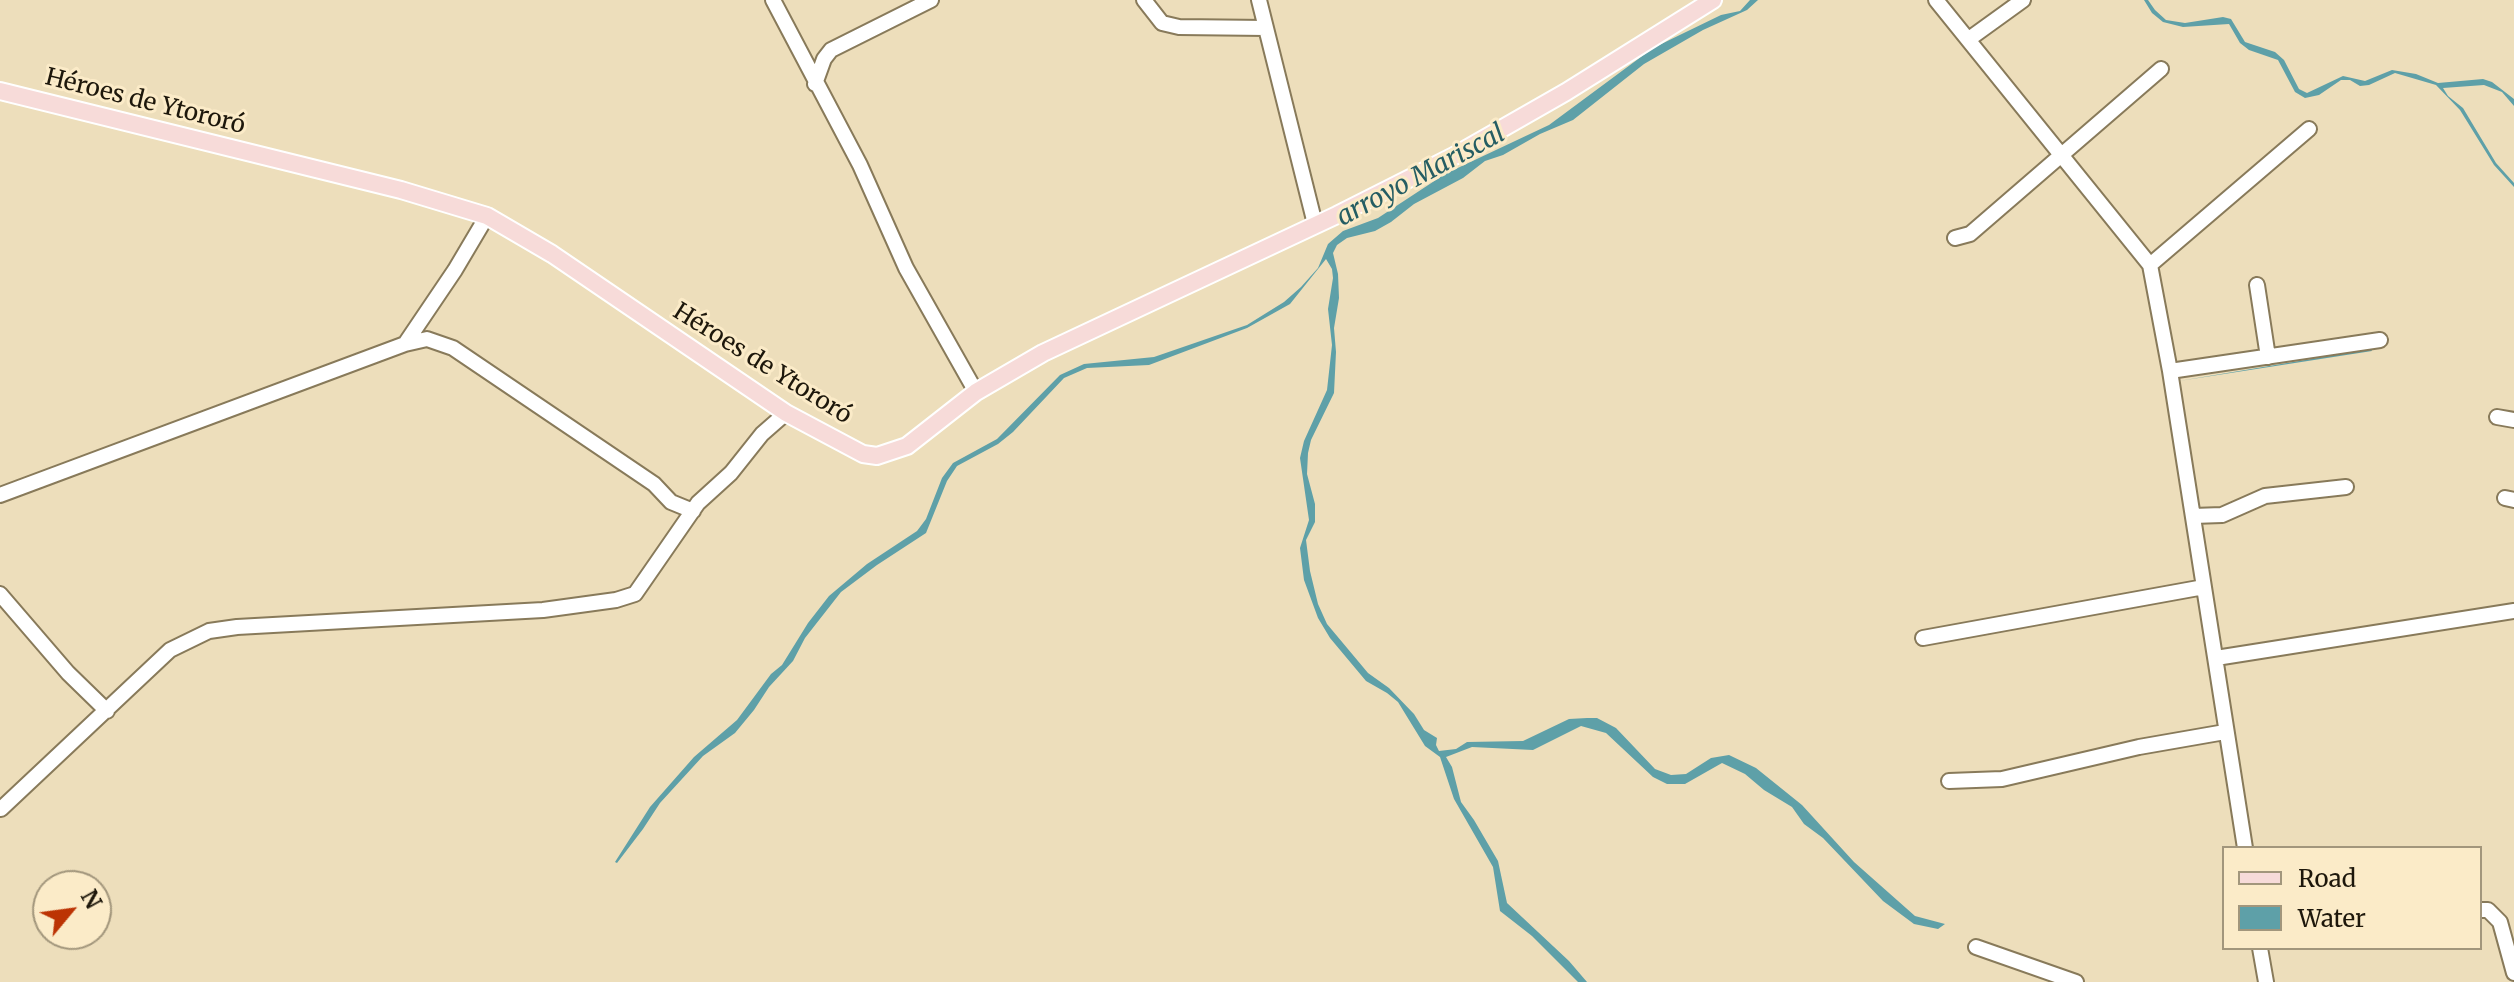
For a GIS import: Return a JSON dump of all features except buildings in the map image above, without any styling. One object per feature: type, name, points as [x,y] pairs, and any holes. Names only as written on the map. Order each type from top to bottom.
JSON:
[{"type":"main road","name":"Héroes de Ytororó","points":[[0,91],[401,190],[487,216],[552,254],[786,413],[863,454],[877,456],[890,454],[923,436],[976,392],[1043,353],[1454,156],[1566,92],[1713,0]]},
{"type":"street","points":[[773,0],[860,165],[906,268],[976,392]]},
{"type":"street","points":[[815,84],[824,59],[831,50],[931,0]]},
{"type":"street","points":[[1144,0],[1162,23],[1179,27],[1266,28]]},
{"type":"street","points":[[1259,0],[1315,224]]},
{"type":"street","points":[[1936,0],[2150,265],[2170,371],[2245,846]]},
{"type":"street","points":[[1969,39],[2023,0]]},
{"type":"street","points":[[1955,238],[1970,234],[2161,69]]},
{"type":"street","points":[[2150,265],[2309,129]]},
{"type":"street","points":[[405,344],[487,216]]},
{"type":"street","points":[[2257,285],[2268,357]]},
{"type":"street","points":[[0,495],[405,344],[427,339],[453,348],[654,484],[671,502],[693,511]]},
{"type":"street","points":[[2170,371],[2380,340]]},
{"type":"street","points":[[1,809],[107,711],[138,677],[170,650],[209,631],[543,610],[616,600],[635,594],[693,511],[731,473],[762,434],[786,413]]},
{"type":"street","points":[[2497,417],[2514,420]]},
{"type":"street","points":[[2193,516],[2222,515],[2265,496],[2346,487]]},
{"type":"street","points":[[1923,638],[2204,587]]},
{"type":"street","points":[[0,594],[68,673],[107,711]]},
{"type":"street","points":[[2216,658],[2439,620],[2514,611]]},
{"type":"street","points":[[1949,781],[2002,779],[2139,747],[2225,732]]},
{"type":"street","points":[[2482,910],[2495,914],[2500,922],[2514,973]]},
{"type":"street","points":[[1976,947],[2076,982]]},
{"type":"street","points":[[2260,950],[2266,982]]},
{"type":"water","points":[[1750,0],[1758,0],[1747,10],[1703,30],[1644,64],[1573,120],[1485,161],[1463,178],[1414,204],[1375,231],[1347,238],[1337,245],[1333,253],[1339,298],[1334,328],[1334,393],[1311,440],[1308,453],[1307,474],[1315,504],[1315,522],[1306,540],[1310,571],[1318,604],[1327,624],[1368,673],[1389,688],[1414,714],[1424,730],[1437,738],[1439,751],[1456,749],[1467,742],[1523,741],[1569,719],[1597,718],[1616,728],[1655,769],[1671,775],[1686,774],[1711,758],[1729,755],[1756,768],[1802,805],[1854,862],[1915,916],[1945,924],[1938,929],[1914,924],[1883,901],[1823,838],[1804,824],[1792,807],[1745,774],[1722,763],[1685,784],[1667,784],[1653,777],[1606,733],[1581,726],[1533,750],[1472,747],[1446,757],[1452,767],[1461,802],[1498,861],[1507,903],[1587,982],[1578,982],[1532,936],[1500,911],[1493,867],[1454,799],[1440,757],[1425,746],[1398,702],[1366,681],[1330,638],[1318,618],[1304,580],[1300,548],[1309,520],[1300,458],[1304,441],[1327,390],[1332,345],[1328,309],[1333,278],[1326,259],[1290,304],[1247,328],[1149,365],[1087,368],[1064,378],[1013,432],[998,444],[957,466],[947,481],[926,533],[841,592],[805,638],[793,661],[735,733],[703,756],[660,803],[615,862],[650,807],[694,757],[737,720],[771,674],[782,665],[829,596],[867,564],[917,531],[926,519],[942,478],[953,463],[997,439],[1060,375],[1084,364],[1154,357],[1247,325],[1284,302],[1301,287],[1318,268],[1328,244],[1343,231],[1378,218],[1445,174],[1549,125],[1653,48],[1721,15],[1740,11]]},
{"type":"water","points":[[2144,0],[2148,0],[2166,20],[2185,23],[2223,17],[2231,19],[2245,42],[2275,52],[2284,60],[2299,89],[2307,93],[2343,76],[2365,81],[2392,70],[2416,74],[2438,83],[2483,79],[2492,82],[2514,99],[2514,106],[2502,92],[2484,85],[2443,88],[2463,108],[2514,187],[2494,165],[2460,110],[2436,85],[2395,73],[2369,85],[2360,86],[2350,80],[2341,80],[2319,95],[2305,98],[2295,92],[2278,60],[2249,50],[2240,43],[2229,24],[2183,27],[2163,22],[2152,13]]},
{"type":"water","points":[[2371,349],[2372,351],[2179,381]]},
{"type":"water label","name":"arroyo Mariscal","points":[[1421,176]]}]
